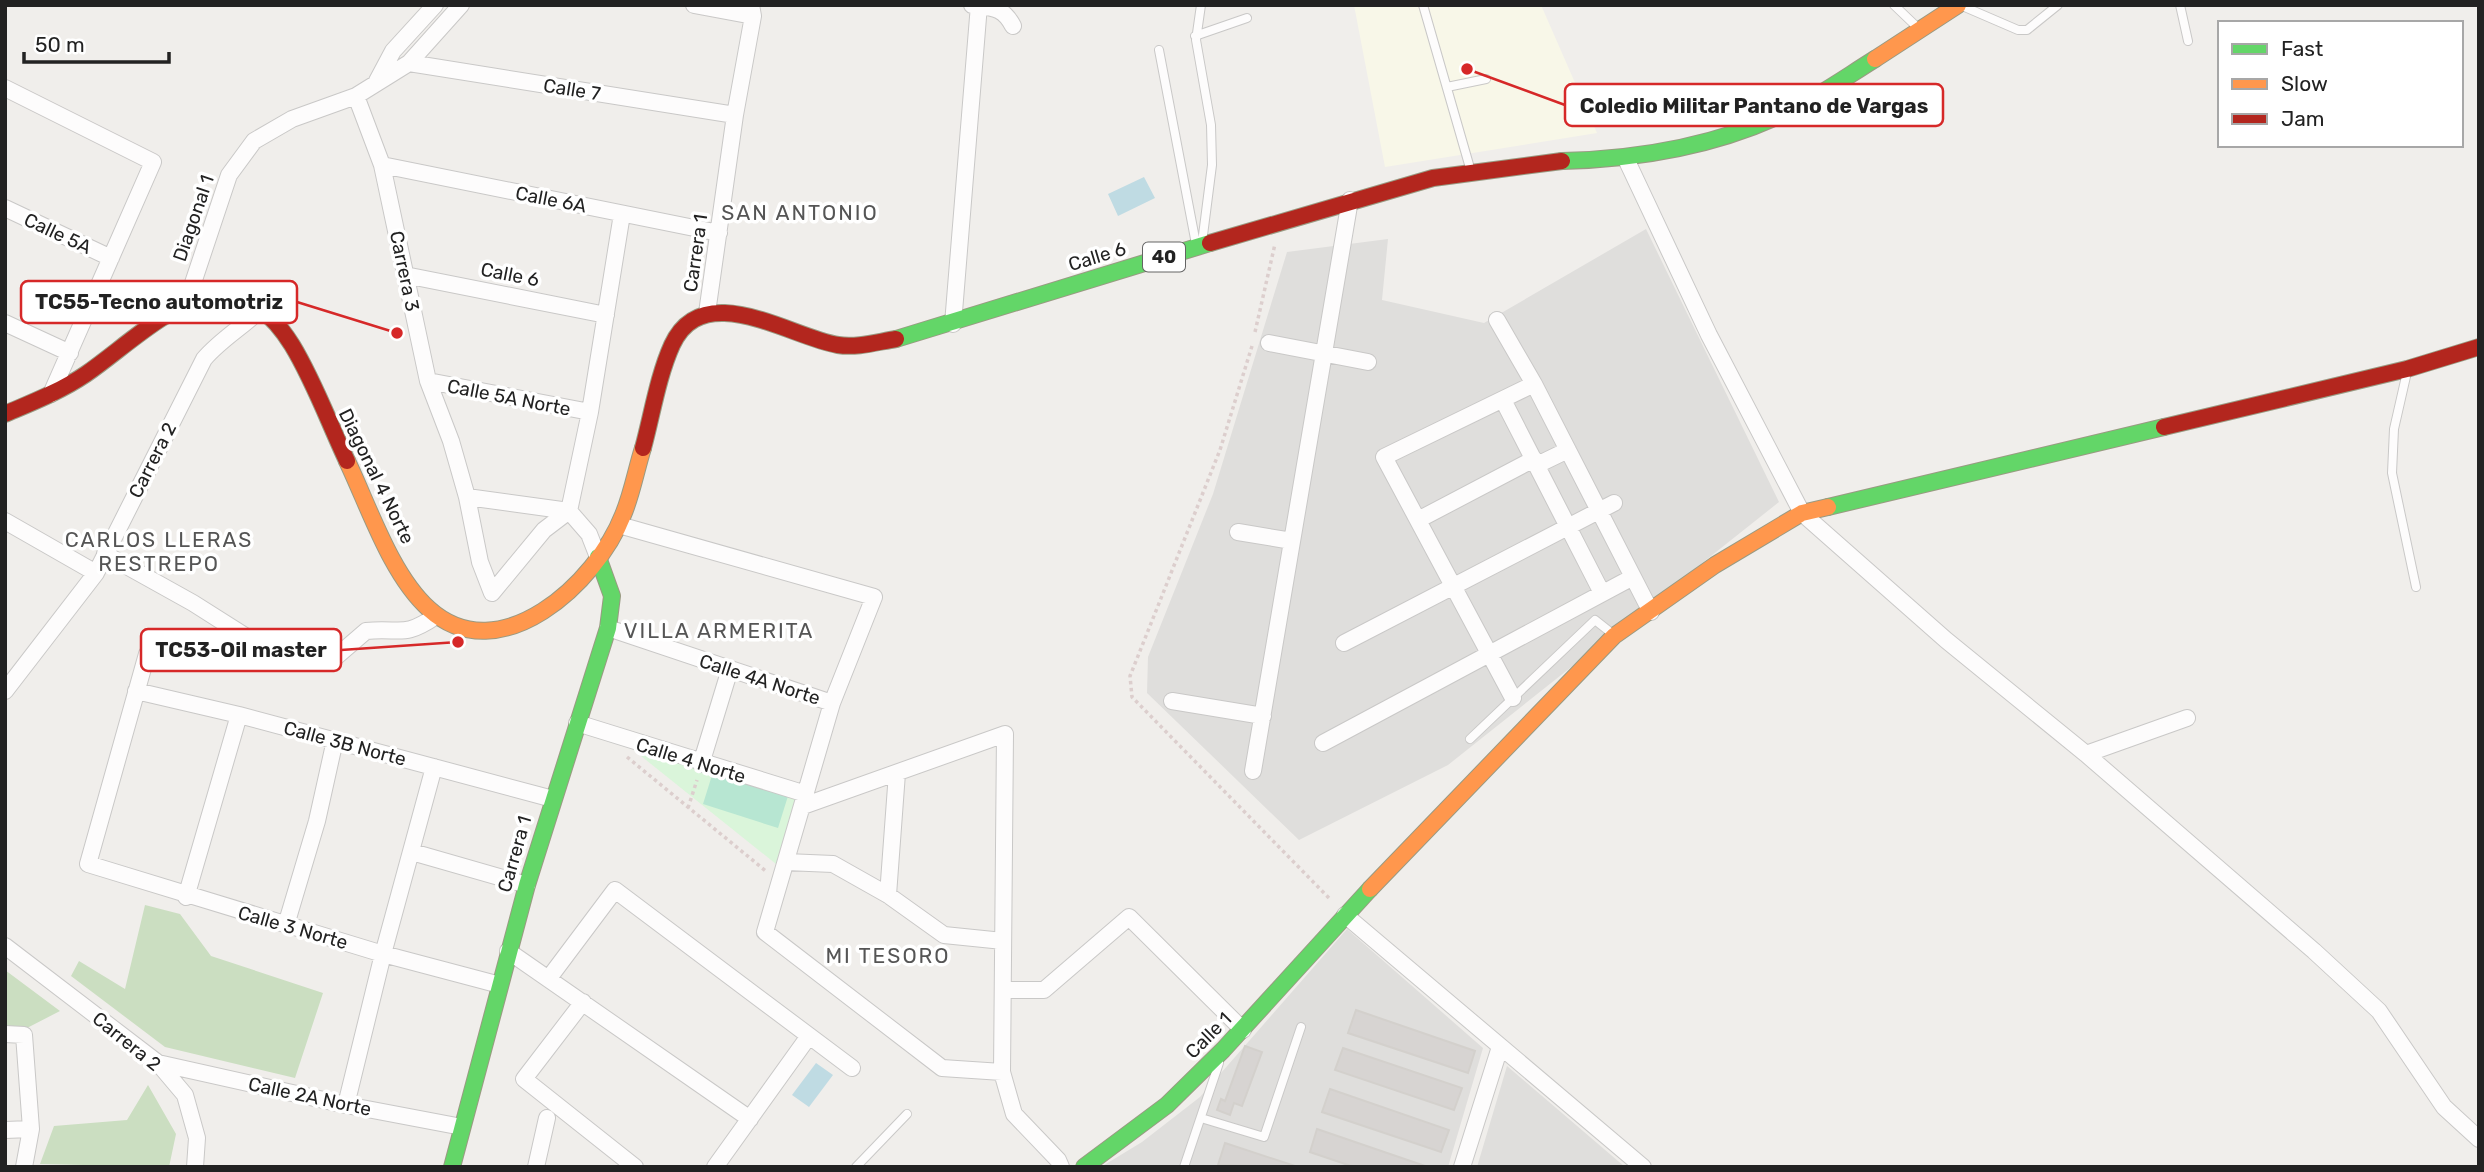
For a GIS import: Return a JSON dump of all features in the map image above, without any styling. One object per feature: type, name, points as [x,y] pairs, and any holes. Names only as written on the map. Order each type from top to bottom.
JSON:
[{"type":"main road","name":"40","points":[[1626,159],[1692,147],[1766,122],[1816,97],[1959,5]]},
{"type":"main road","name":"Calle 6","points":[[707,313],[759,317],[838,345],[902,338],[1350,200],[1471,171],[1548,161],[1626,159]]},
{"type":"main road","name":"Diagonal 4 Norte","points":[[187,301],[215,294],[243,298],[262,307],[277,323],[292,345],[401,575],[416,596],[436,615],[457,626],[480,632],[503,631],[533,619],[560,600],[598,557]]},
{"type":"main road","points":[[5,414],[51,394],[93,369],[134,334],[187,301]]},
{"type":"main road","name":"Carrera 1","points":[[621,521],[673,343],[684,327],[707,313]]},
{"type":"main road","name":"Calle 1","points":[[1084,1167],[1167,1105],[1243,1030],[1345,915],[1614,636],[1715,565],[1802,513],[2407,369],[2479,347]]},
{"type":"main road","points":[[598,557],[621,521]]},
{"type":"main road","name":"Carrera 1","points":[[452,1167],[527,885],[608,628],[612,596],[598,557]]},
{"type":"street","points":[[377,81],[393,51],[435,5]]},
{"type":"street","points":[[356,96],[409,63],[461,5]]},
{"type":"street","points":[[694,5],[752,11]]},
{"type":"street","points":[[972,5],[997,8],[1006,13],[1013,26]]},
{"type":"street","points":[[953,324],[979,6]]},
{"type":"street","name":"Carrera 1","points":[[707,313],[752,11]]},
{"type":"street","name":"Calle 7","points":[[409,63],[735,115]]},
{"type":"street","points":[[5,88],[153,162],[51,394]]},
{"type":"street","name":"Carrera 3","points":[[356,96],[382,165],[428,381],[451,441],[467,497],[480,562],[492,593],[544,530],[569,511]]},
{"type":"street","name":"Diagonal 1","points":[[187,301],[229,175],[254,141],[292,119],[356,96]]},
{"type":"street","points":[[1626,159],[1709,335],[1802,513],[1946,640],[2086,754],[2379,1011],[2444,1107],[2479,1139]]},
{"type":"street","name":"Calle 6A","points":[[382,165],[719,233]]},
{"type":"street","points":[[1253,771],[1350,200]]},
{"type":"street","name":"Calle 5A","points":[[5,208],[111,258]]},
{"type":"street","points":[[569,511],[590,412],[622,214]]},
{"type":"street","name":"Calle 6","points":[[405,275],[606,315]]},
{"type":"street","name":"Carrera 2","points":[[5,691],[96,573],[204,359],[220,341],[247,323],[262,307]]},
{"type":"street","points":[[1497,320],[1534,384],[1651,612]]},
{"type":"street","points":[[5,323],[69,352]]},
{"type":"street","points":[[1269,343],[1368,362]]},
{"type":"street","name":"Calle 5A Norte","points":[[428,381],[590,412]]},
{"type":"street","points":[[1513,698],[1384,457],[1534,384]]},
{"type":"street","points":[[1503,400],[1602,593]]},
{"type":"street","points":[[1419,520],[1536,462],[1568,450]]},
{"type":"street","points":[[467,497],[569,511],[589,534],[598,557]]},
{"type":"street","points":[[1344,643],[1614,503]]},
{"type":"street","points":[[5,521],[96,573]]},
{"type":"street","points":[[621,521],[874,597],[832,703],[765,932],[942,1068],[1002,1072]]},
{"type":"street","points":[[1238,533],[1292,541]]},
{"type":"street","points":[[105,554],[192,603],[267,650],[303,658],[337,656],[351,647],[360,633],[375,630],[402,633],[415,630],[436,615]]},
{"type":"street","points":[[1323,743],[1633,578]]},
{"type":"street","name":"Calle 4A Norte","points":[[608,628],[832,703]]},
{"type":"street","points":[[136,691],[147,654]]},
{"type":"street","points":[[701,764],[730,669]]},
{"type":"street","name":"Calle 3B Norte","points":[[136,691],[239,715],[552,799]]},
{"type":"street","name":"Calle 3 Norte","points":[[136,691],[88,864],[187,897],[500,985]]},
{"type":"street","points":[[1172,701],[1263,716]]},
{"type":"street","points":[[187,897],[239,715]]},
{"type":"street","points":[[2086,754],[2187,718]]},
{"type":"street","name":"Calle 4 Norte","points":[[577,723],[804,800]]},
{"type":"street","points":[[804,800],[897,773],[1005,734],[1005,990],[1002,1072],[1014,1114],[1058,1160],[1061,1167]]},
{"type":"street","points":[[286,925],[317,821],[335,740]]},
{"type":"street","points":[[346,1105],[433,767]]},
{"type":"street","points":[[888,895],[897,773]]},
{"type":"street","points":[[412,852],[527,885]]},
{"type":"street","points":[[786,862],[832,864],[888,895],[944,935],[1003,941]]},
{"type":"street","points":[[549,978],[615,890],[852,1068]]},
{"type":"street","points":[[1345,915],[1643,1167]]},
{"type":"street","points":[[1005,990],[1044,990],[1129,917],[1243,1030]]},
{"type":"street","name":"Carrera 2","points":[[5,946],[158,1063],[185,1095],[197,1138],[195,1167]]},
{"type":"street","points":[[508,951],[750,1119]]},
{"type":"street","points":[[583,1002],[524,1079],[635,1167]]},
{"type":"street","points":[[5,1034],[24,1035],[31,1129],[24,1167]]},
{"type":"street","points":[[715,1167],[809,1036]]},
{"type":"street","points":[[1462,1167],[1500,1047]]},
{"type":"street","name":"Calle 2A Norte","points":[[158,1063],[346,1105],[462,1127]]},
{"type":"street","points":[[536,1167],[547,1118]]},
{"type":"street","points":[[5,1130],[31,1129]]},
{"type":"lane","points":[[1199,246],[1212,165],[1211,125],[1195,36],[1201,5]]},
{"type":"lane","points":[[1423,5],[1471,171]]},
{"type":"lane","points":[[1894,5],[1920,29]]},
{"type":"lane","points":[[1959,5],[2018,30],[2027,30],[2058,5]]},
{"type":"lane","points":[[2180,5],[2188,41]]},
{"type":"lane","points":[[1195,36],[1247,18]]},
{"type":"lane","points":[[1159,50],[1199,246]]},
{"type":"lane","points":[[1447,87],[1486,79]]},
{"type":"lane","points":[[2407,369],[2394,429],[2392,473],[2416,587]]},
{"type":"lane","points":[[1470,739],[1595,620],[1614,636]]},
{"type":"lane","points":[[1201,1118],[1264,1137],[1301,1027]]},
{"type":"lane","points":[[1184,1167],[1223,1050]]},
{"type":"lane","points":[[856,1167],[907,1114]]},
{"type":"path","points":[[1280,221],[1253,342],[1231,420],[1130,676],[1130,687],[1132,697],[1345,915]]},
{"type":"path","points":[[617,749],[780,883]]},
{"type":"path","points":[[688,808],[701,764]]},
{"type":"shaded area","points":[[1354,5],[1541,5],[1597,133],[1385,167]]},
{"type":"shaded area","points":[[1646,229],[1779,502],[1448,765],[1299,840],[1147,693],[1148,657],[1213,494],[1287,252],[1388,239],[1382,300],[1484,323]]},
{"type":"shaded area","points":[[1347,929],[1483,1048],[1448,1167],[1101,1167],[1142,1142],[1200,1097]]},
{"type":"shaded area","points":[[1507,1066],[1625,1167],[1477,1167]]},
{"type":"green space","points":[[626,744],[797,793],[776,864]]},
{"type":"green space","points":[[713,772],[788,796],[778,828],[703,804]]},
{"type":"green space","points":[[145,905],[180,914],[211,956],[323,993],[295,1078],[165,1047],[71,976],[79,961],[125,989]]},
{"type":"green space","points":[[5,970],[60,1011],[27,1028],[5,1026]]},
{"type":"green space","points":[[148,1085],[176,1134],[169,1167],[40,1164],[54,1126],[127,1120]]},
{"type":"water","points":[[1144,177],[1155,198],[1118,216],[1108,194]]},
{"type":"water","points":[[816,1063],[833,1075],[809,1107],[792,1095]]},
{"type":"building","points":[[1356,1010],[1475,1051],[1468,1073],[1348,1033]]},
{"type":"building","points":[[1245,1046],[1262,1052],[1242,1106],[1234,1103],[1230,1115],[1217,1110],[1221,1099],[1225,1101]]},
{"type":"building","points":[[1343,1048],[1462,1088],[1454,1110],[1335,1070]]},
{"type":"building","points":[[1330,1089],[1449,1130],[1441,1152],[1322,1112]]},
{"type":"building","points":[[1317,1129],[1428,1167],[1354,1167],[1310,1152]]},
{"type":"building","points":[[1225,1143],[1298,1167],[1218,1165]]},
{"type":"traffic: fast","points":[[1562,161],[1649,154],[1733,134],[1798,106],[1875,59]]},
{"type":"traffic: fast","points":[[896,339],[1210,243]]},
{"type":"traffic: fast","points":[[1828,507],[2164,427]]},
{"type":"traffic: fast","points":[[452,1167],[527,885],[608,628],[612,596],[598,557]]},
{"type":"traffic: fast","points":[[1084,1167],[1167,1105],[1223,1050],[1370,889]]},
{"type":"traffic: slow","points":[[1875,59],[1958,5]]},
{"type":"traffic: slow","points":[[347,461],[392,559],[415,595],[429,609],[457,626],[486,631],[515,625],[543,611],[569,591],[592,567],[610,541],[623,515],[643,448]]},
{"type":"traffic: slow","points":[[1370,889],[1614,636],[1715,565],[1802,513],[1828,507]]},
{"type":"traffic: jam","points":[[1210,243],[1433,178],[1562,161]]},
{"type":"traffic: jam","points":[[5,414],[47,396],[86,374],[163,317],[189,303],[216,296],[242,299],[267,314],[292,345],[347,461]]},
{"type":"traffic: jam","points":[[643,448],[659,383],[672,345],[686,325],[704,315],[725,313],[749,316],[818,340],[845,346],[896,339]]},
{"type":"traffic: jam","points":[[2164,427],[2407,369],[2479,347]]},
{"type":"place","name":"Coledio Militar Pantano de Vargas","points":[[1467,69]]},
{"type":"place","name":"TC55-Tecno automotriz","points":[[397,333]]},
{"type":"place","name":"TC53-Oil master","points":[[458,642]]},
{"type":"district","name":"SAN ANTONIO","points":[[800,213]]},
{"type":"district","name":"CARLOS LLERAS RESTREPO","points":[[159,552]]},
{"type":"district","name":"VILLA ARMERITA","points":[[719,631]]},
{"type":"district","name":"MI TESORO","points":[[888,956]]}]
